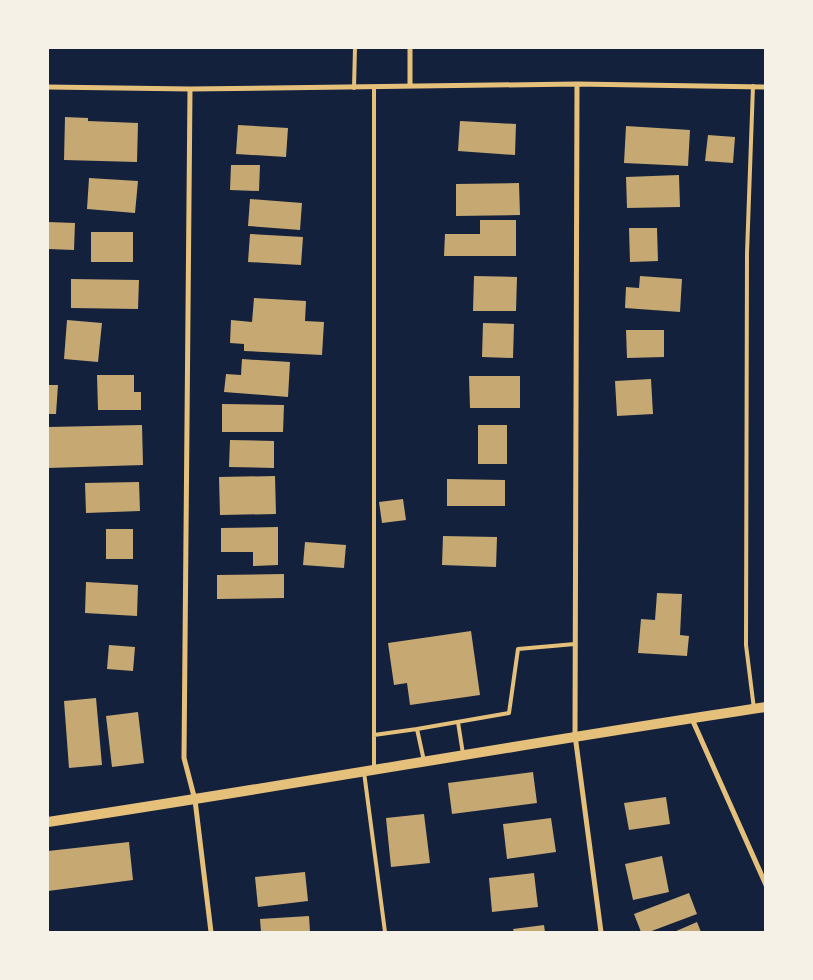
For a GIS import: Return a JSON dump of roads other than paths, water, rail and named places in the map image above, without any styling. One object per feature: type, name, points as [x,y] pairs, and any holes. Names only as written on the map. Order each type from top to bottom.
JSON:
[{"type":"main road","points":[[48,822],[195,800],[575,735],[766,707]]},
{"type":"street","points":[[410,48],[410,86]]},
{"type":"street","points":[[577,84],[575,735],[601,932]]},
{"type":"street","points":[[48,87],[190,89],[374,88],[577,84],[766,86]]},
{"type":"street","points":[[190,89],[184,758],[195,800],[211,932]]},
{"type":"street","points":[[692,718],[766,885]]},
{"type":"lane","points":[[354,88],[355,48]]},
{"type":"lane","points":[[753,86],[747,262],[746,645],[754,709]]},
{"type":"lane","points":[[374,88],[374,736],[369,771],[385,932]]},
{"type":"lane","points":[[374,736],[509,713],[518,649],[575,644]]},
{"type":"lane","points":[[458,722],[464,755]]},
{"type":"lane","points":[[417,729],[424,762]]}]
